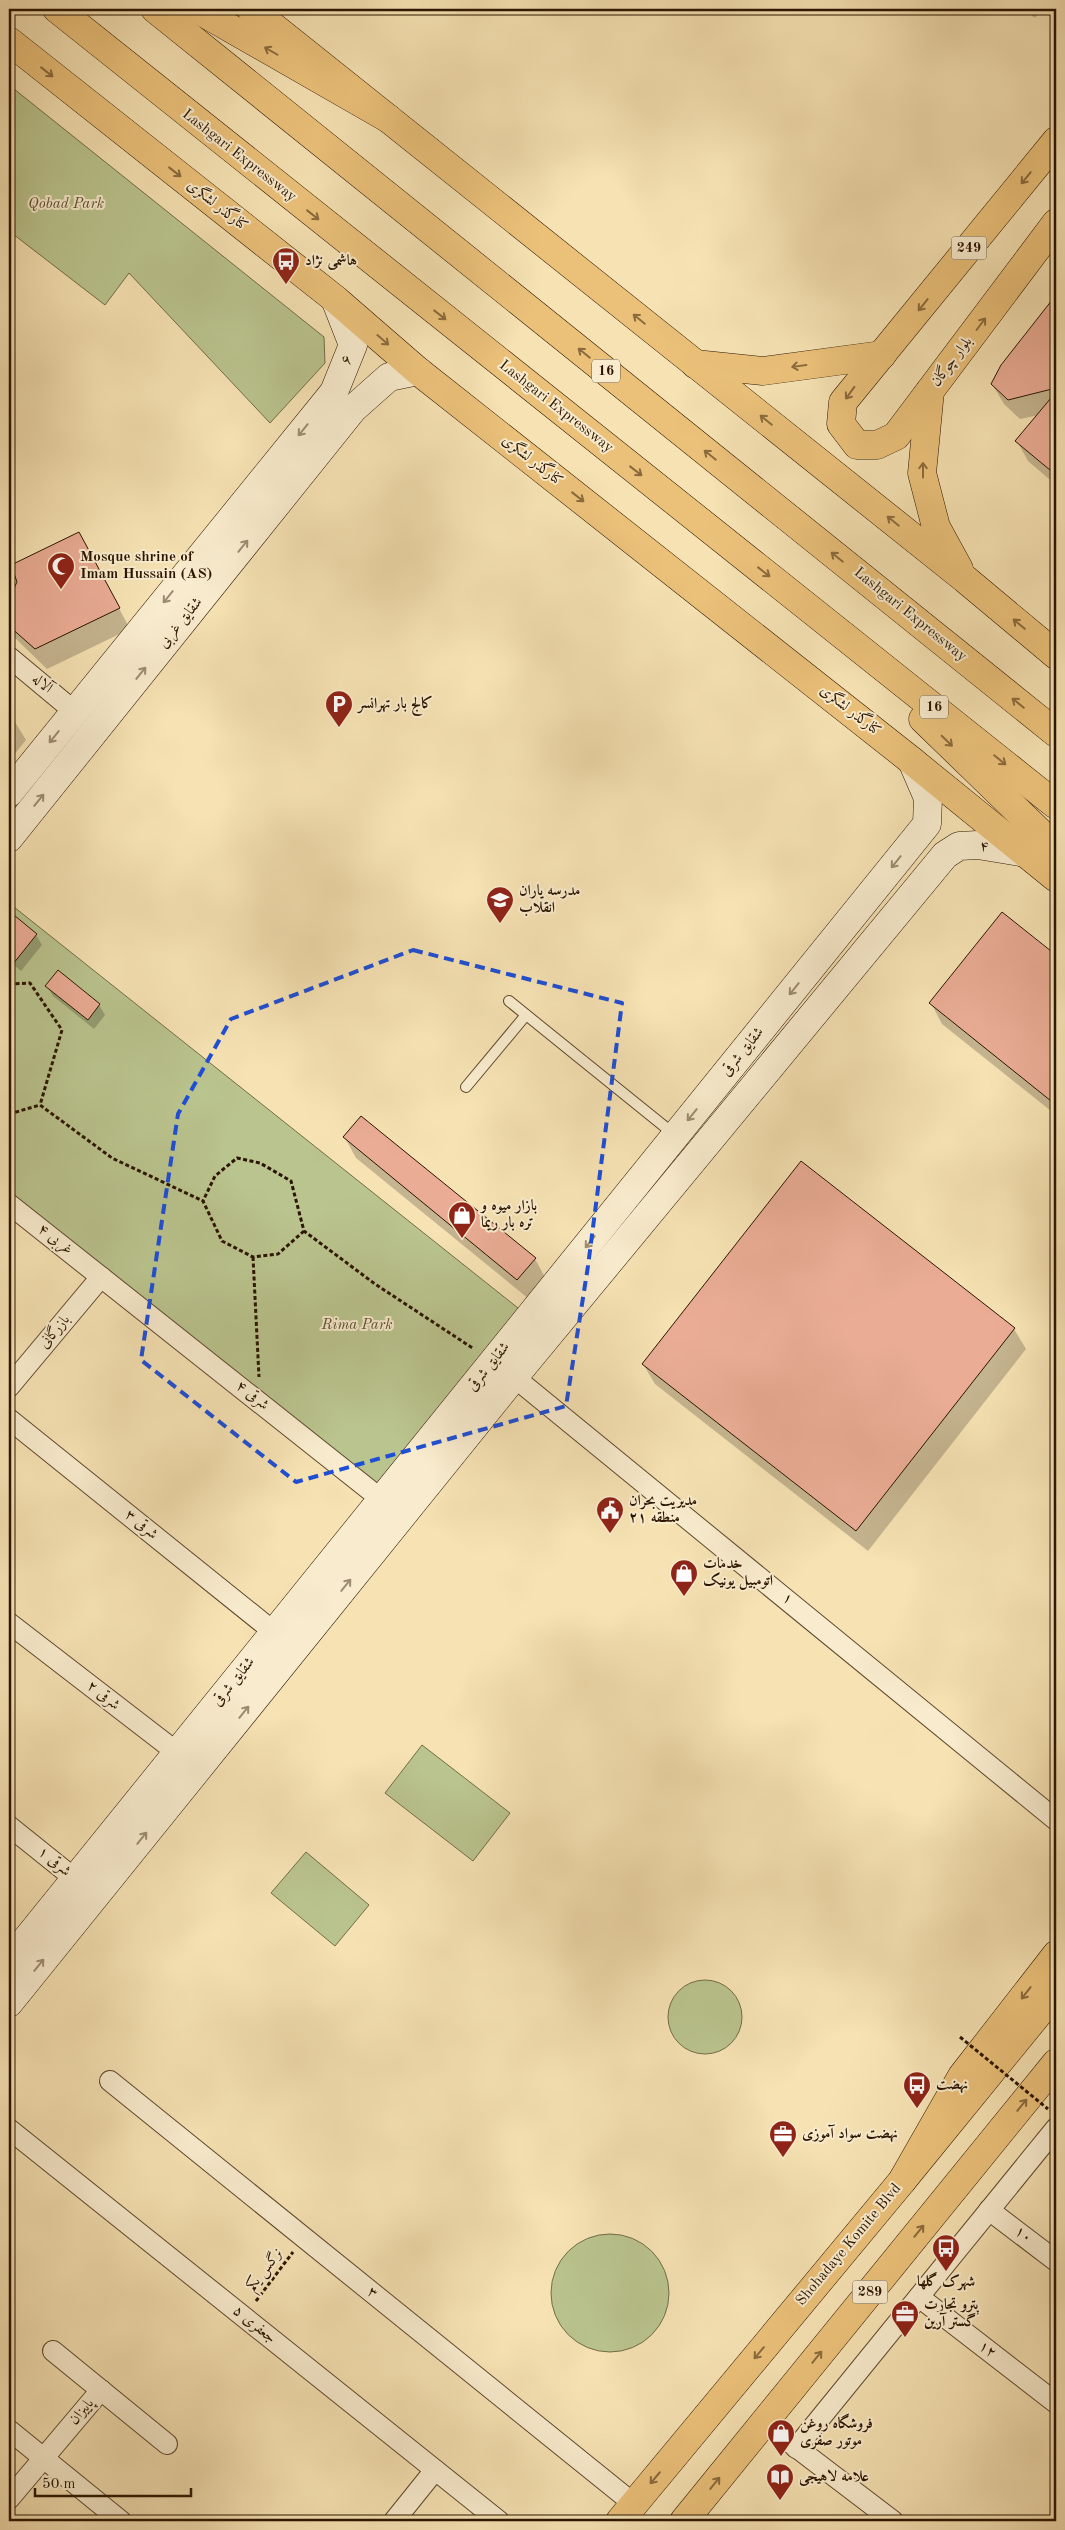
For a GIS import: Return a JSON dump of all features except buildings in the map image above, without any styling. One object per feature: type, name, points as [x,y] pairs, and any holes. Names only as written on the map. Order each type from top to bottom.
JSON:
[{"type":"main road","points":[[34,9],[191,118]]},
{"type":"main road","name":"Lashgari Expressway","points":[[57,9],[191,118],[1056,805]]},
{"type":"main road","name":"Lashgari Expressway","points":[[155,9],[1056,733]]},
{"type":"main road","points":[[197,9],[389,119]]},
{"type":"main road","points":[[251,9],[965,579],[1056,655]]},
{"type":"main road","name":"کنارگذر لشگری","points":[[9,41],[336,299],[418,370],[912,761],[1056,878]]},
{"type":"main road","name":"249","points":[[882,356],[1056,141]]},
{"type":"main road","name":"بلوار چوگان","points":[[965,579],[936,527],[922,473],[930,391],[1056,223]]},
{"type":"main road","points":[[695,364],[763,371],[882,356]]},
{"type":"main road","points":[[882,356],[859,380],[843,402],[840,424],[857,445],[877,445],[896,436],[930,391]]},
{"type":"main road","points":[[811,610],[1056,848]]},
{"type":"main road","name":"Shohadaye Komite Blvd","points":[[627,2513],[902,2181],[962,2076],[1056,1955]]},
{"type":"main road","points":[[902,2181],[1056,1992]]},
{"type":"main road","name":"289","points":[[684,2521],[1056,2063]]},
{"type":"street","name":"۶","points":[[336,299],[353,345],[344,401]]},
{"type":"street","points":[[344,401],[390,377],[418,370]]},
{"type":"street","name":"شقایق غربی","points":[[9,793],[138,634],[344,401]]},
{"type":"street","name":"شقایق غربی","points":[[9,838],[159,651],[344,401]]},
{"type":"street","points":[[138,634],[159,651]]},
{"type":"street","name":"آلاله","points":[[9,657],[75,712]]},
{"type":"street","name":"شقایق شرقی","points":[[504,1369],[676,1136],[927,824],[928,798],[912,761]]},
{"type":"street","name":"۴","points":[[945,855],[959,846],[969,845],[1026,853]]},
{"type":"street","name":"شقایق شرقی","points":[[9,1961],[75,1879],[187,1761],[504,1369],[945,855]]},
{"type":"street","name":"۴ غربی","points":[[9,1204],[101,1277]]},
{"type":"street","name":"بازرگانی","points":[[9,1387],[101,1277]]},
{"type":"street","name":"۴ شرقی","points":[[101,1277],[392,1507]]},
{"type":"street","name":"۱","points":[[504,1369],[1056,1820]]},
{"type":"street","name":"۳ شرقی","points":[[9,1419],[274,1632]]},
{"type":"street","name":"شقایق شرقی","points":[[9,2002],[187,1761],[274,1632],[392,1507]]},
{"type":"street","name":"۲ شرقی","points":[[9,1624],[187,1761]]},
{"type":"street","name":"۱ شرقی","points":[[9,1826],[75,1879]]},
{"type":"street","name":"۳","points":[[110,2081],[304,2238],[627,2513]]},
{"type":"street","points":[[796,2448],[1056,2128]]},
{"type":"street","name":"جعفری ۵","points":[[9,2130],[499,2521]]},
{"type":"street","name":"۱۰","points":[[989,2210],[1056,2261]]},
{"type":"street","name":"۱۲","points":[[918,2297],[1056,2403]]},
{"type":"street","name":"پاییزان","points":[[9,2499],[101,2390],[53,2351]]},
{"type":"street","points":[[101,2390],[167,2444]]},
{"type":"street","points":[[763,2422],[893,2521]]},
{"type":"street","points":[[9,2430],[122,2521]]},
{"type":"street","points":[[394,2521],[435,2470]]},
{"type":"lane","points":[[509,1001],[676,1136]]},
{"type":"lane","points":[[466,1087],[526,1015]]},
{"type":"path","points":[[9,984],[30,982],[62,1030],[40,1105]]},
{"type":"path","points":[[40,1105],[112,1158],[203,1201],[222,1241],[253,1257],[278,1254],[304,1231]]},
{"type":"path","points":[[9,1114],[40,1105]]},
{"type":"path","points":[[203,1201],[215,1176],[237,1158],[260,1163],[292,1181],[304,1231],[374,1284],[504,1369]]},
{"type":"path","points":[[253,1257],[260,1403]]},
{"type":"path","points":[[960,2038],[1048,2109]]},
{"type":"path","name":"نرگس یکم","points":[[243,2317],[304,2238]]},
{"type":"highlighted area","points":[[413,950],[622,1003],[588,1266],[566,1406],[296,1482],[141,1360],[178,1114],[231,1019]]},
{"type":"green space","name":"Qobad Park","points":[[9,85],[324,337],[325,363],[270,423],[129,273],[105,305],[9,231]]},
{"type":"green space","name":"Rima Park","points":[[9,903],[523,1312],[378,1487],[9,1191]]},
{"type":"green space","points":[[422,1745],[510,1813],[473,1861],[385,1793]]},
{"type":"green space","points":[[306,1852],[369,1905],[335,1946],[271,1893]]},
{"type":"green space","points":[[698,1980],[712,1980],[726,1986],[736,1996],[742,2010],[740,2031],[726,2048],[712,2054],[698,2054],[684,2048],[674,2038],[668,2024],[668,2010],[674,1996],[684,1986]]},
{"type":"green space","points":[[610,2234],[632,2239],[652,2251],[664,2271],[669,2293],[664,2315],[652,2335],[632,2347],[610,2352],[588,2347],[568,2335],[556,2315],[551,2293],[556,2271],[568,2251],[588,2239]]},
{"type":"place","name":"هاشمی نژاد","points":[[286,285]]},
{"type":"place","name":"Mosque shrine of Imam Hussain (AS)","points":[[61,590]]},
{"type":"place","name":"کالج بار تهرانسر","points":[[339,728]]},
{"type":"place","name":"مدرسه یاران انقلاب","points":[[500,924]]},
{"type":"place","name":"بازار میوه و تره بار ریما","points":[[462,1239]]},
{"type":"place","name":"مدیریت بحران منطقه ۲۱","points":[[610,1534]]},
{"type":"place","name":"خدمات اتومبیل یونیک","points":[[684,1597]]},
{"type":"place","name":"نهضت","points":[[917,2109]]},
{"type":"place","name":"نهضت سواد آموزی","points":[[783,2158]]},
{"type":"place","name":"شهرک گلها","points":[[946,2272]]},
{"type":"place","name":"پترو تجارت گستر آرین","points":[[905,2338]]},
{"type":"place","name":"فروشگاه روغن موتور صفری","points":[[781,2457]]},
{"type":"place","name":"علامه لاهیجی","points":[[780,2501]]}]
